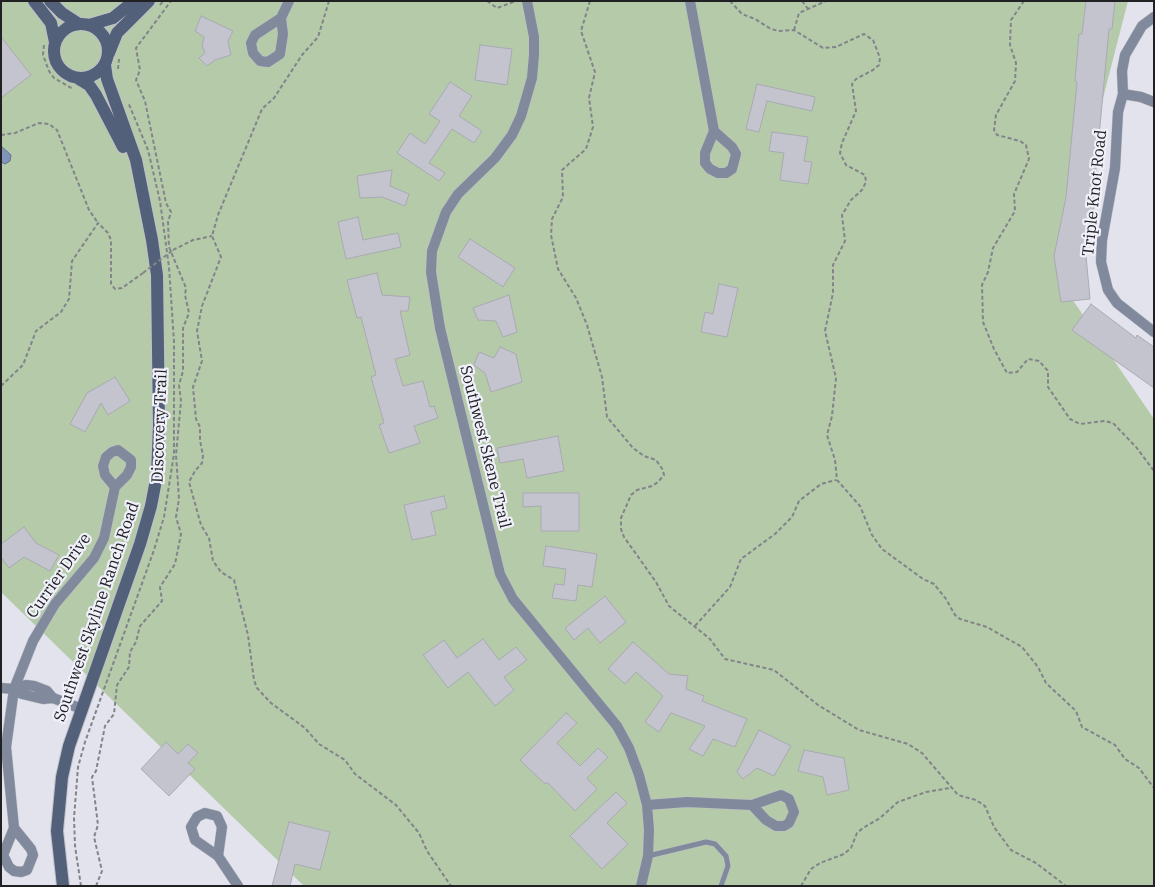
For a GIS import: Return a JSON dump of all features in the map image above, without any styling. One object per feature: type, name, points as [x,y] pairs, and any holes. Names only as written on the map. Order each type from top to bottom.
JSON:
[{"type":"street","points":[[34,1],[51,23],[50,40],[59,68],[70,76],[77,85]]},
{"type":"street","points":[[50,1],[66,16],[98,30],[106,40],[107,79],[136,160],[137,169]]},
{"type":"street","points":[[50,40],[68,27],[113,18],[134,1]]},
{"type":"street","points":[[77,85],[95,75],[107,60],[112,40],[117,33],[149,1]]},
{"type":"street","points":[[281,18],[289,1]]},
{"type":"street","name":"Southwest Skene Trail","points":[[527,1],[534,37],[534,55],[532,78],[521,116],[512,135],[495,158],[458,194],[446,212],[432,251],[431,272],[434,295],[500,574],[513,599],[617,726],[629,748],[646,805],[648,856],[641,886]]},
{"type":"street","points":[[690,1],[714,130]]},
{"type":"street","name":"Triple Knot Road","points":[[1154,17],[1142,26],[1125,55],[1122,71],[1123,94],[1118,112],[1116,168],[1102,240],[1101,262],[1108,290],[1117,304],[1154,332]]},
{"type":"street","points":[[77,85],[89,85],[118,132],[131,162],[137,169]]},
{"type":"street","points":[[1123,94],[1141,97],[1154,102]]},
{"type":"street","name":"Southwest Skyline Ranch Road","points":[[63,886],[57,830],[58,805],[65,762],[140,544],[151,506],[157,475],[160,425],[157,275],[146,203],[137,169]]},
{"type":"street","name":"Currier Drive","points":[[14,828],[6,747],[8,717],[14,689],[33,641],[55,604],[94,558],[110,518],[115,487]]},
{"type":"street","points":[[1,688],[14,689],[26,685],[34,686],[47,691],[53,698],[82,709]]},
{"type":"street","points":[[646,805],[687,802],[752,805]]},
{"type":"street","points":[[218,856],[238,886]]},
{"type":"lane","points":[[648,856],[706,842],[715,844],[726,856],[728,866],[721,886]]},
{"type":"path","points":[[329,1],[318,37],[302,55],[274,98],[262,109],[218,215],[212,236],[221,256],[202,306],[197,331],[202,361],[193,387],[204,456],[202,463],[189,482],[201,526],[209,538],[213,562],[217,568],[234,580],[248,635],[254,680],[257,688],[272,703],[305,728],[319,744],[345,760],[355,774],[396,805],[419,833],[427,851],[451,886]]},
{"type":"path","points":[[487,1],[497,8],[516,1]]},
{"type":"path","points":[[590,1],[581,31],[595,72],[589,98],[593,128],[586,149],[562,170],[564,192],[552,219],[552,244],[558,269],[576,298],[587,325],[602,376],[607,417],[632,448],[644,456],[656,460],[663,470],[664,475],[658,482],[652,486],[637,490],[630,495],[621,518],[620,529],[635,555],[656,582],[669,606],[710,639],[726,659],[774,670],[808,697],[859,730],[908,744],[922,753],[958,795],[981,802],[988,811],[994,827],[1011,850],[1036,863],[1066,886]]},
{"type":"path","points":[[730,1],[737,12],[771,29],[779,31],[794,30],[823,48],[836,47],[864,34],[873,40],[880,58],[879,64],[873,70],[856,79],[852,84],[856,111],[842,143],[840,153],[846,165],[865,175],[866,182],[862,190],[851,200],[842,215],[845,240],[834,265],[833,293],[825,331],[836,378],[832,416],[827,435],[835,460],[837,480],[860,506],[872,535],[882,549],[923,579],[934,584],[946,599],[955,615],[960,619],[987,627],[1022,647],[1038,667],[1046,683],[1076,711],[1082,727],[1115,744],[1126,759],[1139,768],[1154,788]]},
{"type":"path","points":[[802,1],[808,9]]},
{"type":"path","points":[[794,30],[799,13],[826,1]]},
{"type":"path","points":[[1024,1],[1011,20],[1010,45],[1016,63],[1015,81],[1013,88],[996,114],[994,130],[997,135],[1020,141],[1026,145],[1029,159],[1014,194],[1014,211],[1007,227],[993,248],[988,272],[982,286],[983,322],[994,349],[1007,373],[1016,372],[1028,359],[1039,361],[1048,371],[1048,387],[1070,419],[1080,424],[1105,421],[1113,423],[1136,447],[1154,471]]},
{"type":"path","points":[[50,40],[43,55],[49,71],[54,78],[77,85]]},
{"type":"path","name":"Discovery Trail","points":[[81,886],[75,846],[74,818],[78,767],[94,714],[154,550],[164,517],[174,454],[174,342],[169,267],[160,201],[148,150],[131,108]]},
{"type":"path","points":[[1,135],[15,133],[39,123],[49,124],[57,130],[89,210],[108,233],[111,240],[111,284],[115,289],[122,288],[173,250],[193,240],[212,236]]},
{"type":"path","points":[[1,386],[23,365],[36,331],[61,312],[69,299],[72,261],[98,223]]},
{"type":"path","points":[[695,626],[730,587],[742,559],[775,534],[792,517],[799,501],[821,484],[837,480]]},
{"type":"path","points":[[801,886],[811,869],[820,863],[844,854],[851,848],[857,833],[880,818],[898,802],[926,792],[951,788]]},
{"type":"green space","points":[[1,1],[1128,1],[1057,277],[1154,419],[1154,886],[304,886],[1,592]]},
{"type":"water","points":[[1,146],[11,155],[10,161],[5,164],[1,162]]},
{"type":"building","points":[[1086,1],[1115,1],[1112,29],[1109,29],[1093,201],[1095,201],[1086,256],[1090,299],[1061,302],[1054,256],[1066,197],[1077,82],[1075,81],[1079,34],[1082,34]]},
{"type":"building","points":[[201,16],[233,31],[228,41],[231,55],[215,60],[207,66],[199,58],[205,53],[202,46],[204,37],[195,31]]},
{"type":"building","points":[[1,37],[31,75],[1,98]]},
{"type":"building","points":[[480,45],[512,49],[507,85],[475,80]]},
{"type":"building","points":[[450,82],[472,96],[459,116],[482,131],[474,143],[452,129],[429,163],[445,173],[439,181],[397,153],[410,133],[425,144],[440,121],[429,114]]},
{"type":"building","points":[[757,84],[815,97],[812,111],[767,101],[759,132],[746,129]]},
{"type":"building","points":[[772,132],[808,137],[804,161],[812,162],[808,184],[780,180],[784,153],[769,151]]},
{"type":"building","points":[[392,170],[390,186],[409,194],[405,206],[382,197],[360,198],[357,176]]},
{"type":"building","points":[[358,217],[363,240],[398,233],[401,247],[346,259],[338,222]]},
{"type":"building","points":[[470,239],[515,268],[503,287],[458,257]]},
{"type":"building","points":[[377,273],[382,295],[410,297],[408,311],[400,311],[410,355],[395,359],[403,386],[423,381],[430,407],[434,406],[438,418],[414,426],[420,443],[389,453],[379,425],[384,423],[371,377],[376,375],[361,317],[357,318],[347,280]]},
{"type":"building","points":[[719,284],[738,288],[727,337],[701,332],[705,312],[713,314]]},
{"type":"building","points":[[509,295],[517,332],[503,337],[496,321],[478,320],[473,308]]},
{"type":"building","points":[[1091,304],[1136,338],[1137,335],[1154,347],[1154,388],[1072,330]]},
{"type":"building","points":[[500,347],[516,354],[522,382],[491,392],[485,373],[474,365],[479,352],[494,358]]},
{"type":"building","points":[[115,377],[130,401],[108,415],[101,403],[85,432],[70,424],[87,393]]},
{"type":"building","points":[[558,436],[564,471],[527,478],[523,459],[500,463],[497,448]]},
{"type":"building","points":[[523,493],[579,493],[579,531],[541,531],[541,506],[523,507]]},
{"type":"building","points":[[444,496],[447,508],[431,512],[436,535],[412,540],[404,505]]},
{"type":"building","points":[[24,527],[36,543],[59,555],[50,571],[24,557],[9,568],[1,557],[1,544]]},
{"type":"building","points":[[546,546],[597,554],[592,587],[578,585],[576,601],[552,598],[555,584],[564,585],[566,569],[543,566]]},
{"type":"building","points":[[605,596],[626,622],[600,643],[588,628],[574,640],[565,628]]},
{"type":"building","points":[[483,639],[499,660],[516,647],[527,660],[504,677],[514,690],[495,706],[468,672],[448,688],[423,655],[444,640],[457,658]]},
{"type":"building","points":[[633,642],[669,674],[688,676],[686,689],[704,696],[702,701],[747,719],[735,747],[713,739],[703,756],[689,749],[705,726],[671,713],[659,732],[645,722],[663,696],[636,672],[625,684],[608,669]]},
{"type":"building","points":[[566,713],[577,723],[557,743],[580,766],[598,748],[608,757],[587,778],[597,789],[575,811],[547,782],[545,784],[520,760]]},
{"type":"building","points":[[759,730],[791,746],[774,776],[757,768],[743,779],[737,772]]},
{"type":"building","points":[[166,742],[178,754],[188,744],[198,753],[188,763],[195,769],[169,796],[141,769]]},
{"type":"building","points":[[804,750],[844,758],[849,790],[827,795],[823,777],[798,771]]},
{"type":"building","points":[[616,792],[627,803],[607,823],[628,844],[602,869],[570,836]]},
{"type":"building","points":[[289,822],[330,832],[320,870],[295,864],[290,886],[272,886]]}]
